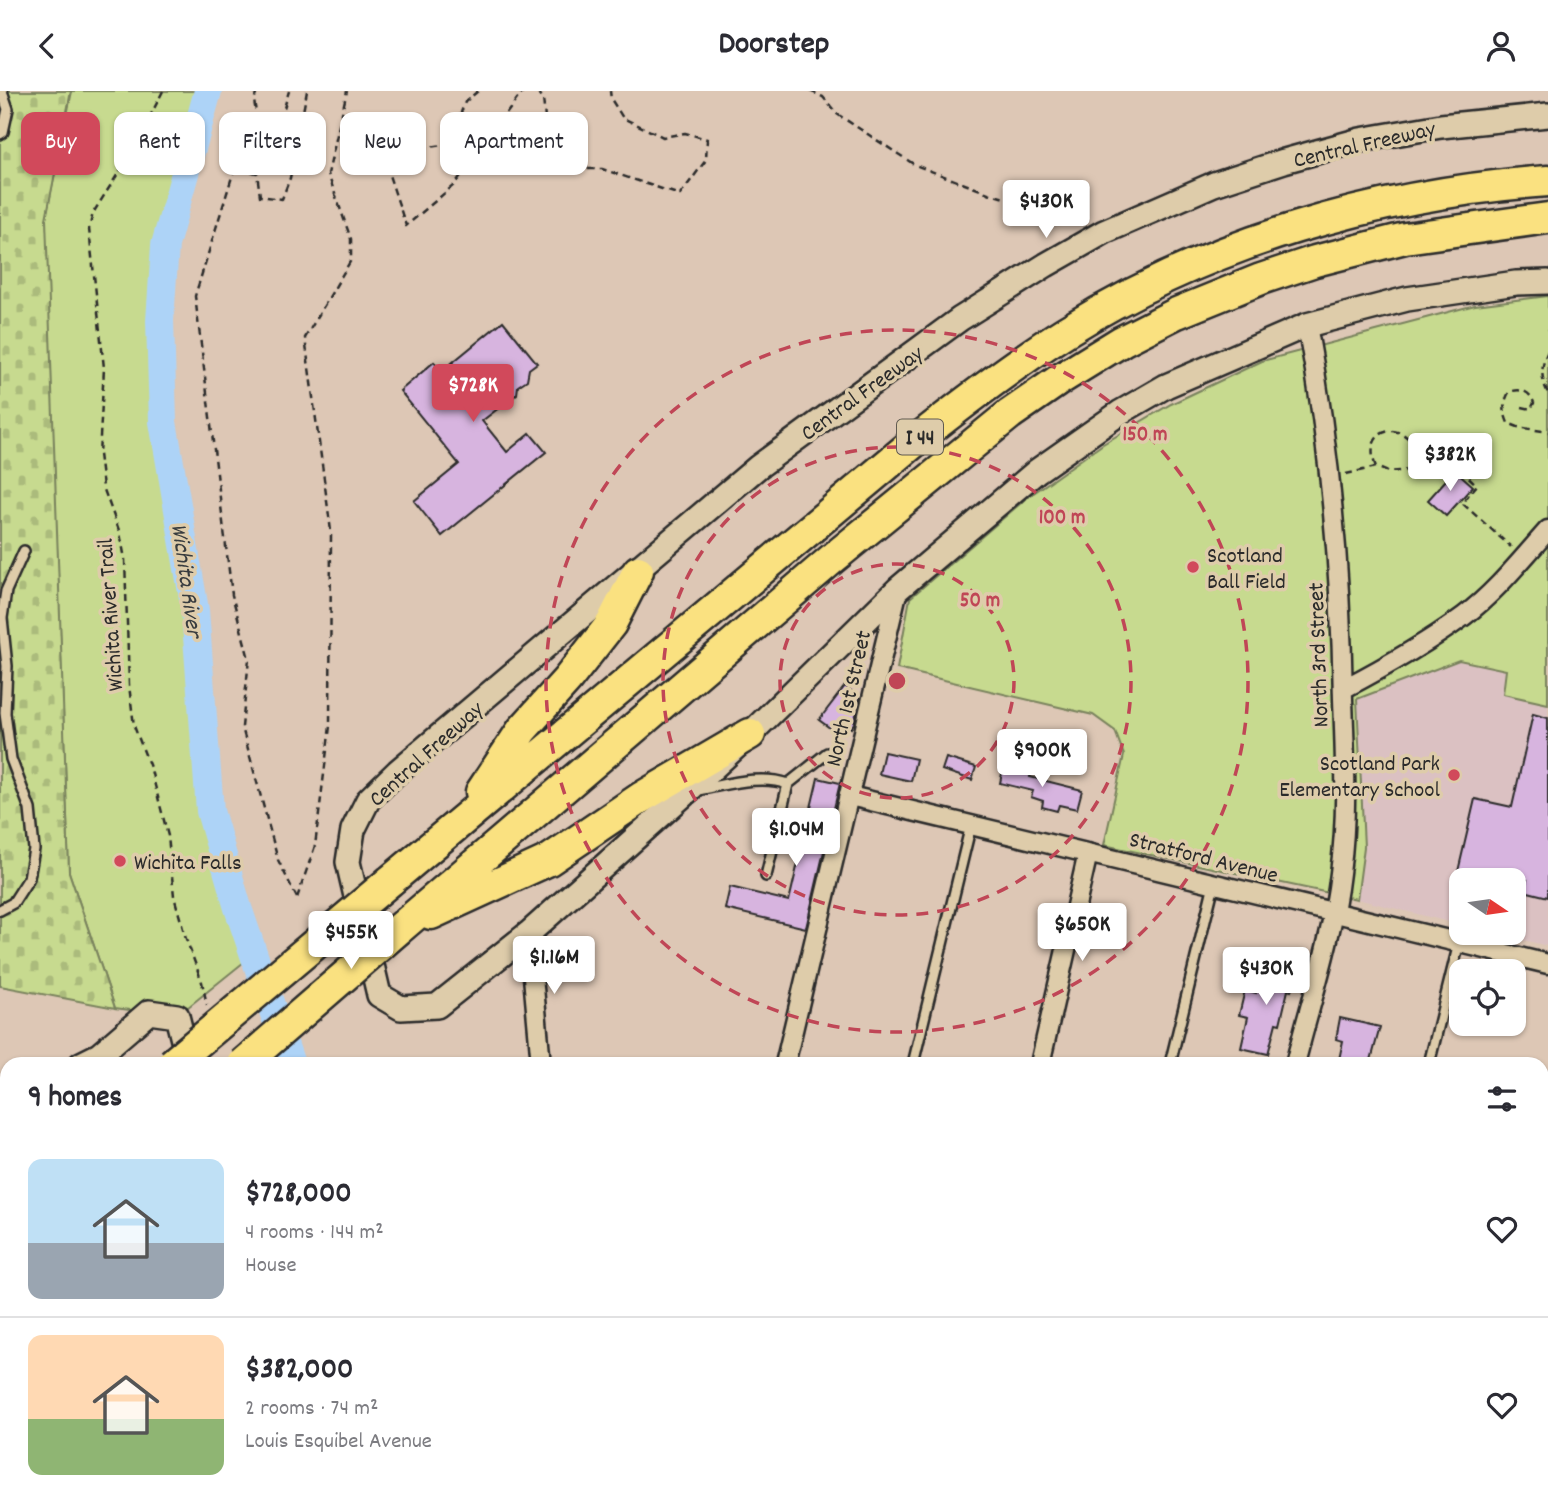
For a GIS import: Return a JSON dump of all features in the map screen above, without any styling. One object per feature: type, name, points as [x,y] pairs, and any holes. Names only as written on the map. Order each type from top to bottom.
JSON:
[{"type":"highway","name":"I 44","points":[[180,1057],[919,438],[994,379],[1066,331],[1118,301],[1188,267],[1262,239],[1332,217],[1405,200],[1490,185],[1548,181]]},
{"type":"highway","name":"I 44","points":[[251,1057],[832,559],[999,423],[1062,378],[1122,341],[1177,313],[1261,279],[1315,261],[1405,238],[1548,218]]},
{"type":"highway","points":[[465,817],[522,730],[567,680],[611,624],[638,571]]},
{"type":"highway","points":[[399,929],[549,860],[642,797],[750,734]]},
{"type":"main road","name":"Central Freeway","points":[[1548,115],[1441,126],[1360,140],[1214,184],[1104,232],[960,319],[758,467],[398,771],[368,800],[353,830],[348,862],[379,995],[401,1008],[438,1006],[529,933],[688,791],[898,589],[1037,471],[1121,412],[1166,386],[1307,325],[1407,299],[1516,283],[1548,282]]},
{"type":"main road","points":[[95,1057],[149,1012],[177,1016],[187,1057]]},
{"type":"street","name":"North 3rd Street","points":[[1297,1057],[1333,913],[1346,823],[1339,594],[1319,388],[1307,325]]},
{"type":"street","points":[[1343,689],[1412,651],[1466,614],[1548,530]]},
{"type":"street","name":"North 1st Street","points":[[787,1057],[898,589]]},
{"type":"street","name":"Stratford Avenue","points":[[850,796],[1449,941]]},
{"type":"street","points":[[1042,1057],[1088,853]]},
{"type":"street","points":[[529,933],[540,1057]]},
{"type":"street","name":"Stratford Avenue","points":[[1467,945],[1548,964]]},
{"type":"lane","points":[[0,134],[3,132],[8,109],[2,91]]},
{"type":"lane","points":[[0,910],[12,903],[29,879],[34,849],[30,809],[11,759],[5,713],[7,666],[2,618],[3,589],[24,551]]},
{"type":"lane","points":[[766,876],[788,784],[827,753]]},
{"type":"lane","points":[[688,791],[759,780],[776,780],[788,784]]},
{"type":"lane","points":[[915,1057],[971,825]]},
{"type":"lane","points":[[1172,1057],[1214,884]]},
{"type":"lane","points":[[1431,1057],[1459,945]]},
{"type":"path","name":"Wichita River Trail","points":[[163,91],[133,150],[93,213],[89,229],[104,368],[99,454],[103,487],[120,533],[125,559],[129,685],[134,726],[151,771],[167,836],[174,895],[207,1005]]},
{"type":"path","points":[[257,91],[254,101],[258,123],[279,125],[289,91]]},
{"type":"path","points":[[307,91],[290,178],[282,199],[260,196],[257,173],[235,167],[195,296],[232,595],[249,659],[242,727],[278,860],[297,898],[315,846],[330,726],[331,531],[304,338],[351,260],[351,239],[328,174],[347,91]]},
{"type":"path","points":[[478,91],[465,102],[449,144],[404,151],[385,163],[406,226],[454,185],[523,91]]},
{"type":"path","points":[[537,91],[543,98],[545,119],[509,150],[519,169],[602,169],[680,195],[706,160],[707,139],[685,133],[663,137],[623,118],[611,99],[610,91]]},
{"type":"path","points":[[810,91],[823,97],[837,114],[915,165],[991,194],[1021,202]]},
{"type":"path","points":[[1548,351],[1541,367],[1548,393]]},
{"type":"path","points":[[1522,407],[1531,409],[1534,403],[1532,396],[1517,390],[1510,392],[1504,401],[1503,412],[1508,422],[1518,427],[1548,432]]},
{"type":"path","points":[[1329,476],[1376,467],[1388,472],[1409,470],[1415,465],[1418,453],[1413,441],[1396,431],[1387,430],[1379,434],[1371,455],[1376,467]]},
{"type":"path","points":[[1418,453],[1428,456],[1438,465],[1458,467],[1478,485],[1462,503],[1523,558]]},
{"type":"shaded area","name":"Scotland Park Elementary School","points":[[1459,660],[1506,670],[1503,694],[1548,704],[1548,946],[1526,941],[1526,868],[1449,868],[1449,922],[1357,899],[1364,847],[1357,699]]},
{"type":"green space","points":[[0,91],[71,91],[67,112],[21,112],[21,175],[55,175],[46,219],[69,872],[115,1008],[0,986]]},
{"type":"green space","points":[[72,91],[208,91],[202,112],[114,112],[114,175],[185,175],[165,245],[160,321],[163,422],[195,610],[210,811],[254,954],[177,1016],[115,1008],[69,872],[45,221],[55,175],[100,175],[100,112],[68,112]]},
{"type":"green space","points":[[1548,296],[1548,704],[1503,694],[1506,670],[1459,660],[1357,699],[1364,847],[1357,899],[1104,845],[1124,755],[1115,731],[1093,715],[897,669],[910,598],[1028,497],[1103,444],[1171,404],[1262,361],[1475,305]]},
{"type":"building","points":[[503,321],[537,363],[529,369],[527,380],[518,386],[517,394],[482,421],[507,452],[530,433],[546,452],[442,536],[414,501],[459,464],[400,391],[434,362],[442,371]]},
{"type":"building","points":[[1455,470],[1473,486],[1446,516],[1428,500]]},
{"type":"building","points":[[845,686],[860,698],[855,709],[857,711],[851,728],[841,721],[834,731],[819,720]]},
{"type":"building","points":[[1533,714],[1548,718],[1548,897],[1526,892],[1526,868],[1459,868],[1475,799],[1512,807]]},
{"type":"building","points":[[884,752],[916,759],[911,781],[879,774]]},
{"type":"building","points":[[946,758],[976,767],[972,780],[942,770]]},
{"type":"building","points":[[1004,764],[1031,771],[1030,777],[1082,790],[1077,809],[1059,805],[1057,811],[1042,807],[1043,801],[1031,797],[1033,791],[1000,783]]},
{"type":"building","points":[[818,778],[840,783],[806,928],[725,909],[730,887],[789,901]]},
{"type":"building","points":[[1262,963],[1296,971],[1291,991],[1288,990],[1280,1024],[1276,1023],[1268,1054],[1241,1048],[1248,1017],[1239,1015],[1245,990],[1256,993]]},
{"type":"building","points":[[1340,1018],[1380,1027],[1372,1057],[1340,1057],[1343,1041],[1336,1039]]},
{"type":"waterway","name":"Wichita River","points":[[208,91],[165,245],[160,321],[163,422],[195,610],[210,811],[238,908],[289,1057]]},
{"type":"place","name":"Scotland Ball Field","points":[[1193,567]]},
{"type":"place","name":"Scotland Park Elementary School","points":[[1454,775]]},
{"type":"place","name":"Wichita Falls","points":[[120,861]]}]
